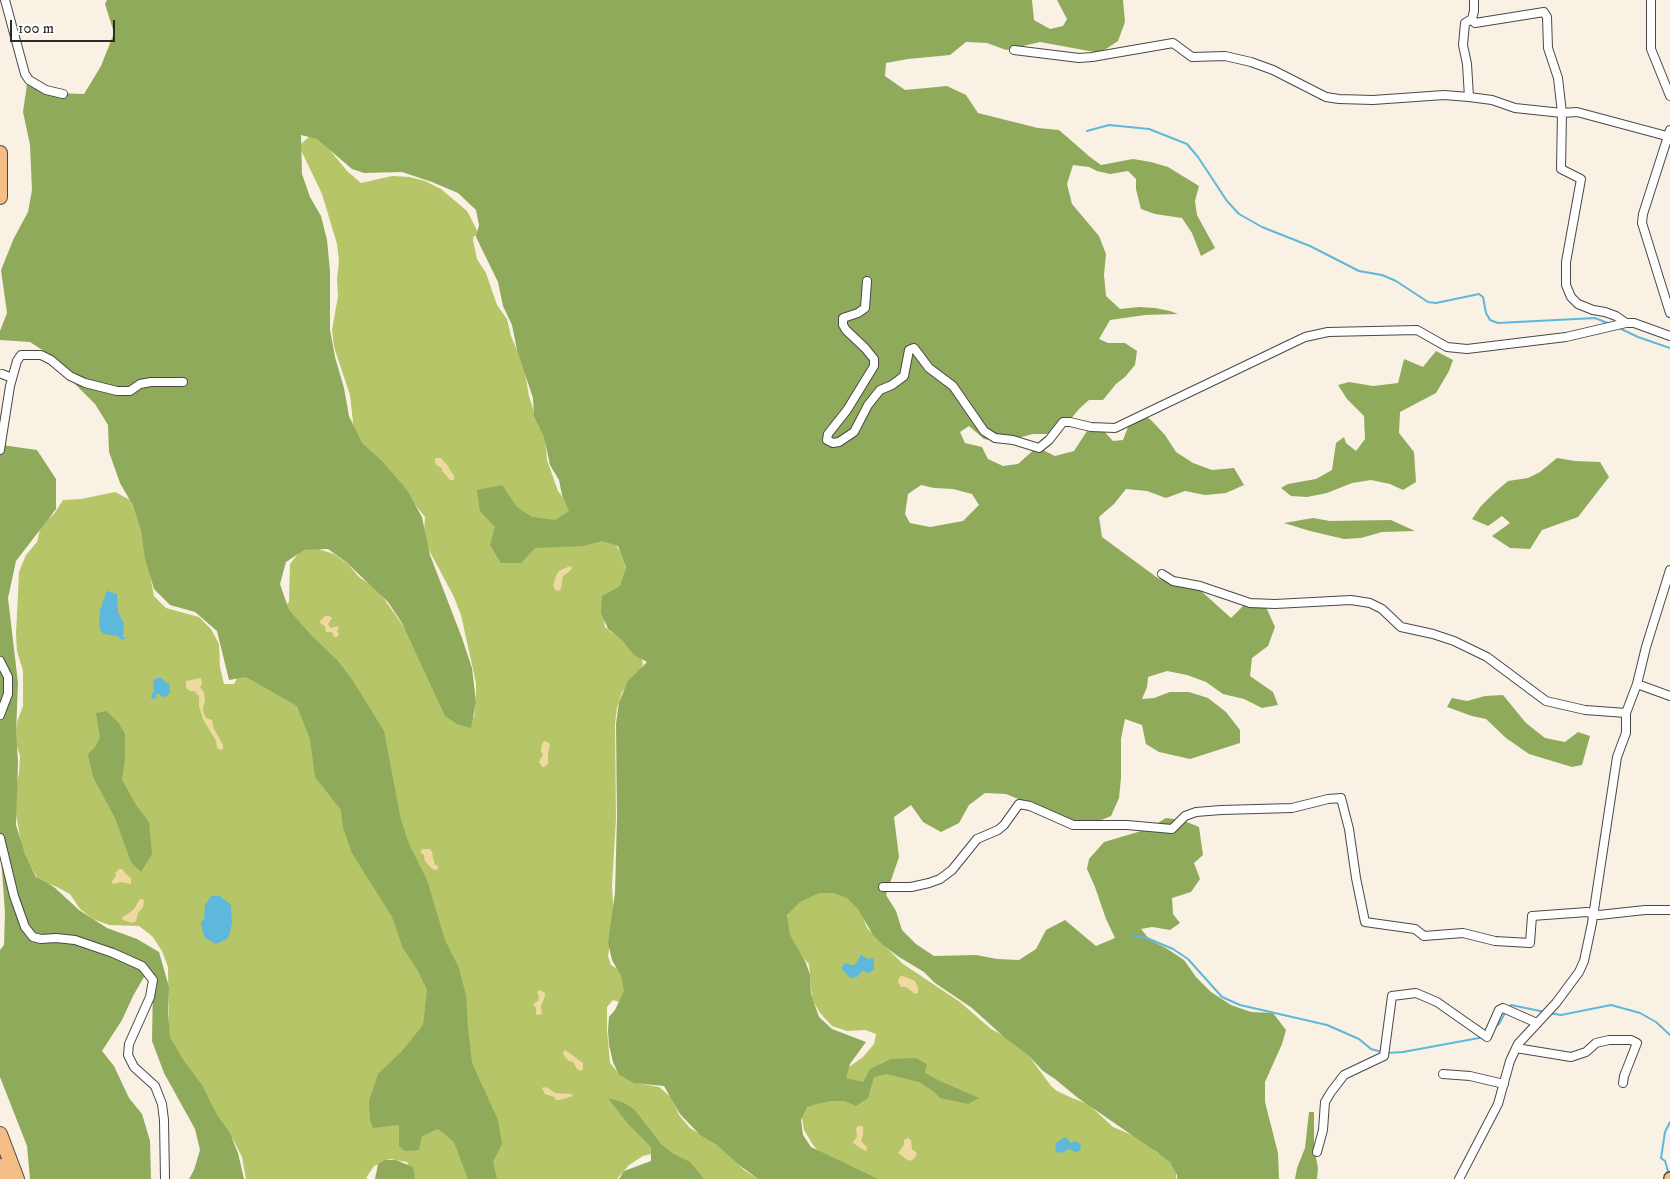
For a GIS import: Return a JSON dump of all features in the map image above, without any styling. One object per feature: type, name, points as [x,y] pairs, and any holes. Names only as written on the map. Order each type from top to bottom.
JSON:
[{"type":"highway","points":[[0,153],[0,197]]},
{"type":"highway","points":[[0,1134],[17,1179]]},
{"type":"highway","points":[[0,1166],[5,1179]]},
{"type":"street","points":[[5,0],[25,74],[34,85],[63,94]]},
{"type":"street","points":[[1469,97],[1467,64],[1463,45],[1465,23],[1472,19],[1474,0]]},
{"type":"street","points":[[1651,0],[1651,49],[1670,96]]},
{"type":"street","points":[[1472,19],[1475,23],[1544,12],[1547,17],[1548,48],[1558,78],[1562,113],[1560,169],[1581,179],[1566,262],[1566,285],[1571,297],[1578,304],[1616,316],[1626,323]]},
{"type":"street","points":[[1014,50],[1079,58],[1173,43],[1192,57],[1225,56],[1251,62],[1273,70],[1326,97],[1373,100],[1444,95],[1469,97],[1492,100],[1515,108],[1562,113],[1577,112],[1669,134],[1643,214],[1642,223],[1670,313]]},
{"type":"street","points":[[867,281],[864,308],[858,313],[843,318],[843,325],[874,359],[874,366],[847,410],[828,434],[827,440],[833,443],[840,442],[854,432],[868,405],[880,390],[892,385],[904,376],[909,350],[914,348],[929,368],[953,386],[984,431],[995,438],[1013,440],[1039,448],[1049,440],[1063,422],[1092,427],[1115,428],[1305,337],[1328,332],[1417,330],[1446,347],[1467,349],[1566,337],[1626,323],[1670,336]]},
{"type":"street","points":[[0,450],[6,403],[17,361],[22,355],[41,354],[70,376],[85,383],[117,391],[130,391],[140,384],[151,382],[183,382]]},
{"type":"street","points":[[2,374],[12,378]]},
{"type":"street","points":[[1459,1179],[1498,1104],[1510,1061],[1518,1044],[1556,1002],[1579,972],[1584,961],[1617,757],[1626,732],[1626,713],[1637,684],[1646,646],[1670,570]]},
{"type":"street","points":[[1162,574],[1173,581],[1200,586],[1250,603],[1276,604],[1351,600],[1370,603],[1382,609],[1401,627],[1433,634],[1487,657],[1546,702],[1585,710],[1626,713]]},
{"type":"street","points":[[0,661],[8,677],[8,694],[0,715]]},
{"type":"street","points":[[1637,684],[1670,696]]},
{"type":"street","points":[[883,887],[911,887],[940,879],[952,870],[977,839],[998,830],[1004,825],[1020,804],[1030,806],[1073,825],[1127,825],[1172,829],[1185,816],[1196,812],[1292,808],[1328,799],[1341,798],[1349,829],[1365,922],[1415,929],[1424,936],[1463,933],[1494,941],[1530,943],[1532,916],[1587,912],[1599,915],[1645,910],[1670,910]]},
{"type":"street","points":[[0,838],[14,896],[25,927],[33,937],[41,940],[56,938],[75,940],[113,953],[142,966],[154,980],[150,997],[129,1044],[128,1055],[134,1067],[155,1086],[162,1104],[165,1179]]},
{"type":"street","points":[[1317,1152],[1323,1130],[1326,1102],[1331,1092],[1344,1075],[1384,1056],[1392,996],[1416,993],[1437,1002],[1486,1038],[1499,1010],[1503,1008],[1537,1023]]},
{"type":"street","points":[[1516,1048],[1571,1057],[1586,1052],[1596,1043],[1609,1040],[1631,1040],[1637,1043],[1623,1082]]},
{"type":"street","points":[[1443,1074],[1470,1076],[1504,1084]]},
{"type":"green space","points":[[107,0],[1032,0],[1034,20],[1050,29],[1063,26],[1067,19],[1057,0],[1123,0],[1125,22],[1118,41],[1100,53],[1040,42],[1006,50],[987,43],[966,42],[950,55],[886,63],[885,76],[905,90],[947,86],[966,95],[978,113],[1038,128],[1059,130],[1101,165],[1133,159],[1168,167],[1199,186],[1195,201],[1197,215],[1215,248],[1201,256],[1192,233],[1182,218],[1155,214],[1141,209],[1136,189],[1136,179],[1128,171],[1110,174],[1089,167],[1073,165],[1067,184],[1072,204],[1099,236],[1106,254],[1104,275],[1106,296],[1120,309],[1155,308],[1178,314],[1145,315],[1110,320],[1099,339],[1108,343],[1125,343],[1137,351],[1135,365],[1103,400],[1089,400],[1070,420],[1059,428],[1047,434],[1033,434],[1002,442],[984,439],[969,426],[960,432],[965,443],[982,447],[988,459],[1003,466],[1018,464],[1037,447],[1055,456],[1074,451],[1087,431],[1103,430],[1113,441],[1123,440],[1128,427],[1139,412],[1151,420],[1165,435],[1176,452],[1193,463],[1212,470],[1234,468],[1244,485],[1226,493],[1205,495],[1185,491],[1166,498],[1147,491],[1126,489],[1114,504],[1099,517],[1102,537],[1159,579],[1200,590],[1231,618],[1246,603],[1266,607],[1275,627],[1268,646],[1252,658],[1250,676],[1273,692],[1278,705],[1262,708],[1244,699],[1223,694],[1206,682],[1187,675],[1167,671],[1148,677],[1147,687],[1142,699],[1154,698],[1170,692],[1189,692],[1208,698],[1226,712],[1240,730],[1240,743],[1190,759],[1159,752],[1146,744],[1142,725],[1125,719],[1121,739],[1119,798],[1111,816],[1092,824],[1072,821],[1006,794],[985,793],[969,805],[959,823],[941,832],[923,822],[911,805],[894,817],[899,857],[886,895],[896,911],[902,930],[916,944],[934,956],[976,955],[997,959],[1019,960],[1036,949],[1046,930],[1065,920],[1096,946],[1115,938],[1087,869],[1089,859],[1104,842],[1148,829],[1166,818],[1182,820],[1199,827],[1203,855],[1194,863],[1200,879],[1191,892],[1172,898],[1173,914],[1180,923],[1170,930],[1152,927],[1141,929],[1150,940],[1184,960],[1196,977],[1211,992],[1231,1005],[1251,1012],[1273,1013],[1286,1030],[1282,1044],[1265,1082],[1265,1102],[1278,1153],[1279,1179],[1177,1179],[1177,1175],[1170,1162],[1078,1098],[1043,1071],[1028,1055],[1004,1037],[972,1008],[935,983],[924,972],[883,945],[873,935],[858,909],[847,898],[834,893],[819,893],[800,902],[787,915],[790,935],[806,963],[810,975],[811,994],[819,1017],[832,1029],[866,1042],[850,1064],[846,1078],[863,1082],[870,1069],[891,1059],[916,1058],[927,1064],[925,1073],[979,1098],[968,1104],[940,1098],[919,1082],[886,1074],[874,1077],[868,1098],[856,1106],[845,1101],[817,1104],[807,1107],[801,1120],[803,1135],[811,1147],[878,1179],[758,1179],[717,1145],[700,1135],[680,1114],[664,1086],[634,1083],[619,1075],[613,1062],[608,1031],[609,1017],[615,1010],[624,991],[621,976],[612,960],[608,943],[615,893],[617,817],[616,724],[619,702],[628,681],[647,662],[634,655],[621,639],[608,629],[601,613],[602,596],[620,586],[626,568],[618,546],[602,541],[583,546],[535,548],[521,563],[501,563],[490,545],[495,527],[480,511],[477,490],[502,485],[517,507],[532,517],[555,520],[569,511],[562,495],[559,480],[550,465],[544,437],[534,416],[533,398],[517,350],[512,325],[503,306],[498,282],[476,237],[479,225],[476,210],[458,193],[402,172],[364,173],[352,169],[317,139],[301,135],[302,174],[310,197],[321,216],[327,240],[330,271],[330,330],[349,416],[362,443],[382,461],[407,490],[422,517],[430,555],[472,668],[476,702],[471,728],[457,724],[445,716],[402,623],[388,602],[346,562],[328,549],[304,550],[286,562],[280,584],[289,610],[338,661],[353,681],[384,731],[401,820],[409,844],[427,880],[445,940],[459,968],[466,996],[472,1063],[498,1120],[502,1144],[493,1162],[497,1179],[468,1179],[454,1142],[438,1129],[422,1136],[419,1150],[405,1151],[399,1146],[399,1125],[373,1128],[370,1120],[369,1101],[378,1074],[402,1051],[423,1025],[427,990],[418,971],[403,948],[392,917],[352,853],[343,828],[341,810],[315,777],[310,739],[297,706],[246,677],[229,680],[217,631],[195,612],[170,605],[154,589],[145,559],[141,530],[132,504],[120,483],[109,452],[108,425],[95,404],[50,355],[30,342],[0,340],[0,331],[7,313],[1,270],[14,238],[28,212],[32,190],[30,145],[23,112],[27,84],[56,93],[84,94],[101,66],[114,33],[105,4]],"holes":[[[921,485],[953,489],[972,494],[979,505],[963,521],[930,527],[910,523],[905,514],[908,494]]]},
{"type":"green space","points":[[312,134],[325,144],[347,171],[361,183],[392,176],[409,177],[425,181],[441,189],[467,211],[480,236],[474,236],[473,240],[477,259],[486,273],[497,305],[507,319],[511,336],[524,367],[534,412],[544,426],[547,460],[558,491],[571,508],[612,538],[620,552],[626,569],[622,585],[603,610],[605,627],[640,649],[643,665],[622,692],[615,724],[616,819],[612,886],[614,920],[608,956],[611,965],[627,975],[643,1010],[613,1000],[607,1007],[610,1063],[621,1076],[637,1083],[659,1087],[672,1098],[679,1115],[690,1128],[719,1146],[744,1170],[758,1179],[698,1179],[659,1152],[643,1156],[629,1165],[617,1179],[414,1179],[407,1162],[390,1159],[374,1166],[366,1178],[368,1179],[246,1179],[242,1157],[234,1141],[214,1112],[169,1037],[168,967],[162,951],[152,936],[139,926],[109,925],[93,919],[80,909],[70,894],[55,886],[39,881],[27,859],[21,843],[15,808],[15,791],[20,756],[15,740],[17,722],[23,706],[23,671],[17,651],[16,634],[19,572],[26,555],[37,542],[41,525],[54,514],[63,500],[81,499],[115,492],[130,500],[142,531],[154,596],[166,608],[199,617],[211,629],[219,644],[220,667],[224,684],[234,684],[277,615],[289,602],[290,564],[301,550],[318,549],[334,554],[348,564],[359,577],[374,587],[415,643],[420,660],[435,691],[456,716],[474,717],[476,683],[461,615],[454,597],[430,552],[424,535],[425,517],[409,497],[360,447],[354,431],[350,395],[334,347],[332,330],[338,296],[339,261],[337,244],[322,194],[299,146]]},
{"type":"green space","points":[[1436,351],[1453,360],[1449,371],[1436,393],[1400,412],[1399,433],[1414,452],[1416,482],[1403,490],[1390,484],[1371,480],[1352,483],[1327,493],[1307,497],[1291,496],[1281,488],[1288,484],[1316,479],[1332,470],[1336,443],[1344,437],[1346,443],[1356,451],[1365,439],[1364,416],[1347,399],[1338,385],[1349,382],[1373,386],[1398,383],[1404,359],[1423,367]]},
{"type":"green space","points":[[2,445],[37,450],[56,479],[56,509],[16,561],[8,598],[18,683],[16,825],[25,854],[36,877],[54,887],[79,910],[107,928],[137,939],[159,952],[169,987],[170,1037],[184,1061],[202,1085],[217,1115],[230,1133],[238,1153],[244,1179],[189,1179],[200,1150],[195,1129],[164,1073],[152,1041],[153,985],[144,977],[122,1020],[102,1051],[114,1066],[129,1098],[142,1114],[150,1141],[151,1179],[30,1179],[27,1146],[0,1077],[0,950],[4,945],[5,913],[0,843],[0,450]]},
{"type":"green space","points":[[1557,458],[1600,462],[1609,477],[1578,517],[1542,530],[1530,549],[1510,548],[1492,536],[1510,523],[1502,516],[1488,526],[1472,519],[1481,506],[1508,481],[1528,478],[1540,472]]},
{"type":"green space","points":[[1313,518],[1330,521],[1391,520],[1415,531],[1382,532],[1361,538],[1344,539],[1284,523]]},
{"type":"green space","points":[[1503,695],[1526,723],[1545,738],[1565,742],[1578,732],[1590,736],[1582,765],[1572,767],[1529,754],[1506,738],[1486,719],[1447,707],[1452,698],[1467,701],[1485,696]]},
{"type":"green space","points":[[106,711],[118,722],[125,734],[125,759],[122,780],[136,805],[149,822],[152,854],[141,872],[131,862],[115,818],[93,777],[88,754],[100,738],[96,713]]},
{"type":"green space","points":[[833,889],[849,895],[860,909],[867,928],[903,964],[960,1002],[991,1029],[1021,1045],[1051,1086],[1057,1091],[1088,1104],[1113,1127],[1144,1140],[1156,1152],[1166,1157],[1176,1170],[1176,1179],[869,1179],[824,1158],[804,1130],[802,1118],[807,1101],[841,1081],[849,1067],[863,1057],[874,1044],[876,1034],[865,1030],[847,1031],[832,1026],[820,1013],[812,999],[809,964],[785,940],[788,910],[816,890]]},
{"type":"green space","points":[[608,1098],[622,1102],[634,1109],[661,1144],[672,1153],[690,1162],[704,1179],[619,1179],[624,1171],[651,1161],[651,1147],[628,1124]]},
{"type":"green space","points":[[1309,1112],[1314,1112],[1314,1148],[1318,1168],[1317,1179],[1295,1179],[1305,1148]]},
{"type":"green space","points":[[385,1160],[396,1160],[413,1167],[415,1179],[375,1179],[378,1164]]},
{"type":"sand","points":[[441,458],[447,465],[454,476],[454,480],[450,480],[442,471],[442,468],[436,465],[435,459]]},
{"type":"sand","points":[[570,566],[571,570],[563,576],[561,589],[555,590],[553,585],[557,574],[559,571]]},
{"type":"sand","points":[[325,616],[332,618],[328,624],[330,628],[339,626],[337,637],[334,637],[332,632],[326,632],[325,626],[321,624],[320,621]]},
{"type":"sand","points":[[201,678],[202,684],[200,687],[204,693],[205,700],[204,714],[206,718],[212,720],[214,729],[223,745],[223,749],[220,750],[217,748],[216,741],[203,719],[199,706],[199,696],[194,691],[186,688],[186,681]]},
{"type":"sand","points":[[544,741],[550,745],[548,764],[542,767],[539,762],[543,754],[541,752]]},
{"type":"sand","points":[[430,849],[438,869],[431,868],[425,861],[424,855],[421,853],[421,850]]},
{"type":"sand","points":[[122,869],[131,878],[131,884],[121,882],[113,884],[112,881],[116,876],[115,873]]},
{"type":"sand","points":[[140,899],[143,899],[144,902],[136,921],[132,923],[123,920],[122,918],[134,909]]},
{"type":"sand","points":[[901,976],[915,981],[918,993],[915,994],[906,987],[901,987],[898,982]]},
{"type":"sand","points":[[540,990],[545,993],[545,996],[541,1006],[542,1014],[538,1015],[533,1004],[538,1001],[539,996],[537,992]]},
{"type":"sand","points":[[565,1050],[583,1063],[581,1071],[564,1056]]},
{"type":"sand","points":[[544,1087],[555,1093],[571,1094],[573,1096],[556,1100],[554,1097],[545,1094],[542,1088]]},
{"type":"sand","points":[[858,1126],[863,1127],[861,1141],[867,1147],[865,1151],[853,1143],[857,1137],[856,1129]]},
{"type":"sand","points":[[908,1138],[911,1140],[912,1149],[917,1153],[914,1159],[909,1161],[898,1153],[904,1145],[904,1140]]},
{"type":"water","points":[[107,591],[117,594],[118,612],[124,623],[123,637],[126,638],[123,640],[118,636],[104,634],[100,630],[100,610]]},
{"type":"water","points":[[158,678],[162,678],[166,683],[169,683],[170,692],[167,696],[163,697],[157,694],[155,699],[152,699],[153,683]]},
{"type":"water","points":[[211,896],[220,896],[231,905],[232,923],[230,933],[227,939],[216,944],[205,938],[201,925],[201,922],[204,920],[205,905]]},
{"type":"water","points":[[861,955],[868,959],[873,958],[874,970],[869,973],[862,971],[857,977],[850,978],[841,968],[846,963],[855,965]]},
{"type":"water","points":[[1065,1137],[1070,1143],[1076,1141],[1080,1144],[1080,1151],[1076,1152],[1068,1149],[1062,1153],[1057,1152],[1055,1150],[1056,1143]]},
{"type":"waterway","points":[[1087,131],[1109,125],[1149,129],[1187,144],[1198,157],[1227,201],[1239,214],[1262,227],[1310,246],[1359,271],[1382,275],[1396,281],[1428,302],[1436,303],[1479,294],[1483,297],[1486,313],[1490,320],[1498,323],[1595,318],[1610,324]]},
{"type":"waterway","points":[[1617,327],[1638,337],[1670,348]]},
{"type":"waterway","points":[[1133,936],[1147,938],[1173,949],[1188,959],[1222,997],[1240,1005],[1327,1025],[1359,1039],[1371,1049],[1382,1052]]},
{"type":"waterway","points":[[1509,1007],[1511,1005],[1545,1012]]},
{"type":"waterway","points":[[1549,1013],[1561,1015],[1611,1005],[1640,1013],[1656,1022],[1670,1035]]},
{"type":"waterway","points":[[1495,1027],[1499,1024],[1506,1011]]},
{"type":"waterway","points":[[1387,1053],[1403,1052],[1483,1036]]},
{"type":"waterway","points":[[1664,1179],[1668,1171],[1665,1161],[1661,1158],[1665,1132],[1670,1122]]}]
